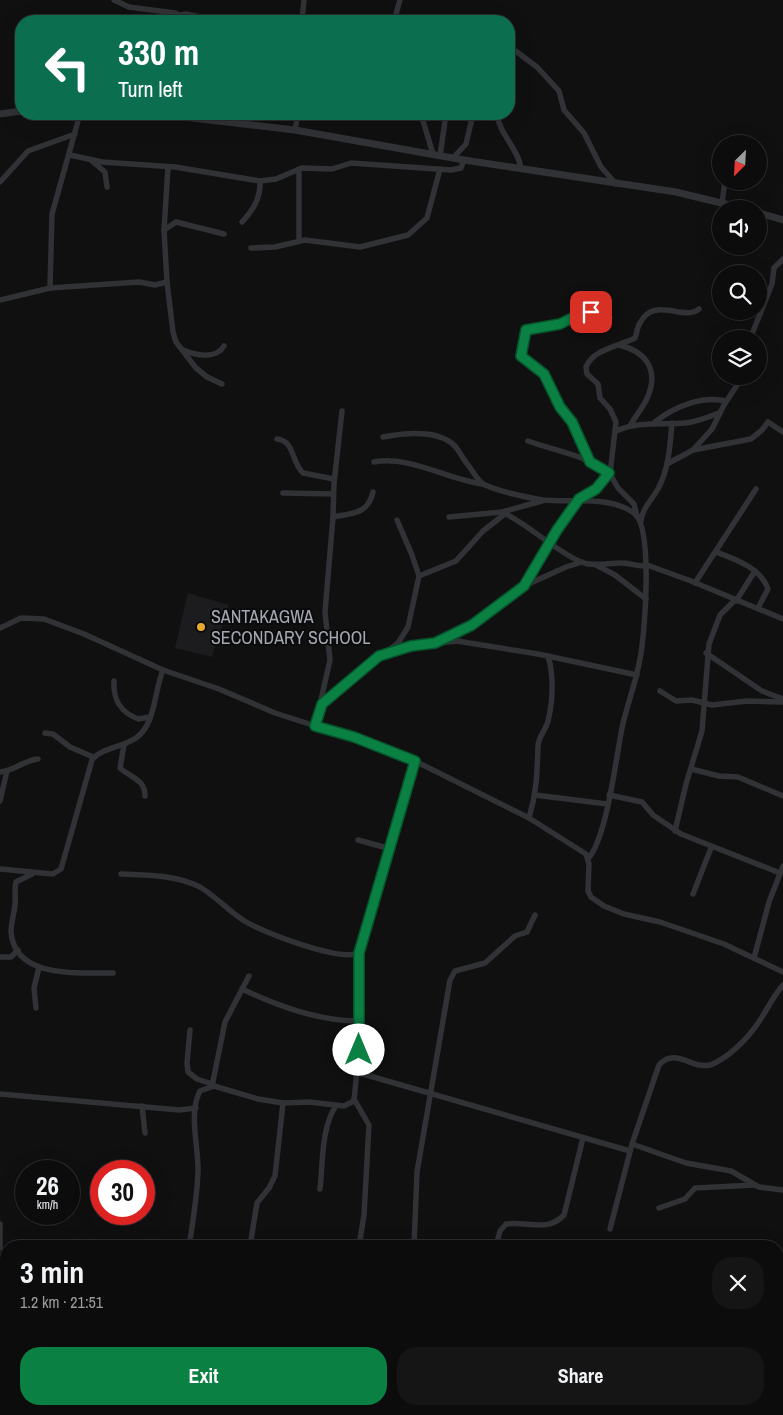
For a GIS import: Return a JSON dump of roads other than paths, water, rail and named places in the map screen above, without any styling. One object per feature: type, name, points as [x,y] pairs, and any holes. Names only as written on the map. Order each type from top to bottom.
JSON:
[{"type":"street","points":[[114,0],[166,10],[175,15]]},
{"type":"street","points":[[303,15],[304,0]]},
{"type":"street","points":[[396,15],[400,0]]},
{"type":"street","points":[[515,50],[537,67],[559,91],[564,110],[584,133],[602,167],[616,184]]},
{"type":"street","points":[[0,114],[15,112]]},
{"type":"street","points":[[50,288],[52,214],[78,120]]},
{"type":"street","points":[[212,120],[295,130],[464,160],[676,192],[713,200]]},
{"type":"street","points":[[295,130],[297,120]]},
{"type":"street","points":[[423,120],[436,155]]},
{"type":"street","points":[[436,155],[445,120]]},
{"type":"street","points":[[453,158],[466,144],[472,120]]},
{"type":"street","points":[[500,120],[507,138],[517,153],[521,168]]},
{"type":"street","points":[[0,182],[28,151],[75,134]]},
{"type":"street","points":[[70,155],[90,160],[168,166],[260,181],[276,179],[299,168],[332,169],[358,162],[388,167],[440,169],[460,168],[464,160]]},
{"type":"street","points":[[90,160],[104,172],[107,187]]},
{"type":"street","points":[[168,166],[164,230],[167,282],[173,332],[181,349],[202,374],[222,384]]},
{"type":"street","points":[[299,168],[299,241]]},
{"type":"street","points":[[251,248],[275,247],[299,241],[360,247],[408,235],[427,218],[440,169]]},
{"type":"street","points":[[242,222],[256,204],[260,194],[260,181]]},
{"type":"street","points":[[767,215],[783,220]]},
{"type":"street","points":[[164,230],[176,222],[224,234]]},
{"type":"street","points":[[754,330],[772,284],[774,268],[783,259]]},
{"type":"street","points":[[0,300],[50,288],[139,282],[156,285],[167,282]]},
{"type":"street","points":[[524,586],[549,542],[579,499],[596,489],[609,473],[616,431],[614,416],[600,398],[598,384],[585,370],[590,360],[635,338],[639,323],[653,311],[666,309],[691,314],[699,309]]},
{"type":"street","points":[[590,462],[572,422],[560,407],[544,374],[521,356],[525,345],[524,336],[527,329],[560,324],[584,312],[610,318]]},
{"type":"street","points":[[618,345],[642,354],[650,368],[651,378],[648,396],[630,426]]},
{"type":"street","points":[[181,349],[202,355],[216,353],[224,346]]},
{"type":"street","points":[[693,450],[712,429],[719,413],[737,385]]},
{"type":"street","points":[[655,422],[675,410],[707,399],[726,401]]},
{"type":"street","points":[[315,726],[322,704],[330,660],[326,612],[334,517],[334,479],[342,411]]},
{"type":"street","points":[[616,431],[630,426],[655,422],[687,423],[719,413]]},
{"type":"street","points":[[666,464],[693,450],[751,439],[768,422],[783,432]]},
{"type":"street","points":[[672,423],[666,464],[658,488],[642,515],[641,523],[647,566],[641,656],[624,718],[616,767],[600,835],[588,858],[588,891],[596,901],[624,914],[660,922],[724,944],[783,972]]},
{"type":"street","points":[[383,437],[417,432],[447,441],[454,445],[484,484]]},
{"type":"street","points":[[278,439],[284,440],[290,445],[293,457],[303,473],[334,479]]},
{"type":"street","points":[[528,441],[590,462],[609,473],[618,488],[634,504],[641,523]]},
{"type":"street","points":[[374,462],[393,461],[416,467],[427,467],[444,475],[484,484],[520,496],[544,500],[579,499],[623,508],[637,516]]},
{"type":"street","points":[[695,583],[756,489]]},
{"type":"street","points":[[334,517],[366,508],[371,502],[374,492]]},
{"type":"street","points":[[284,493],[333,494]]},
{"type":"street","points":[[449,517],[504,512],[544,500]]},
{"type":"street","points":[[504,512],[523,522],[549,542],[582,562],[595,565],[616,575],[646,599]]},
{"type":"street","points":[[419,576],[456,561],[483,531],[504,512]]},
{"type":"street","points":[[322,704],[379,656],[398,643],[408,627],[419,576],[397,520]]},
{"type":"street","points":[[716,552],[743,563],[755,571],[768,589],[758,608]]},
{"type":"street","points":[[435,643],[472,625],[524,586],[582,562]]},
{"type":"street","points":[[595,565],[621,563],[647,566],[695,583],[735,601],[758,608],[783,619]]},
{"type":"street","points":[[675,831],[702,731],[705,703],[706,653],[720,615],[735,601],[755,571]]},
{"type":"street","points":[[0,628],[21,618],[44,619],[84,634],[163,670],[219,689],[275,713],[354,737],[415,761],[529,818],[580,850],[588,858]]},
{"type":"street","points":[[379,656],[411,646],[457,641],[548,656],[637,675]]},
{"type":"street","points":[[706,653],[762,691],[783,701]]},
{"type":"street","points":[[529,818],[535,795],[539,756],[537,744],[548,721],[552,689],[548,656]]},
{"type":"street","points":[[45,733],[53,734],[70,746],[93,757],[124,745],[142,733],[150,717],[163,670]]},
{"type":"street","points":[[114,681],[116,700],[122,709],[138,719],[150,717]]},
{"type":"street","points":[[660,691],[676,701],[692,700],[718,705],[783,701]]},
{"type":"street","points":[[124,745],[120,768],[140,782],[144,787],[145,796]]},
{"type":"street","points":[[0,868],[53,874],[61,869],[93,757]]},
{"type":"street","points":[[0,772],[21,766],[27,760],[38,759]]},
{"type":"street","points":[[360,1240],[364,1215],[369,1125],[354,1100],[359,1021],[359,953],[391,850],[415,761]]},
{"type":"street","points":[[691,769],[719,776],[738,777],[783,796]]},
{"type":"street","points":[[0,802],[8,771]]},
{"type":"street","points":[[535,795],[607,804]]},
{"type":"street","points":[[609,795],[642,802],[653,815],[675,831],[711,848],[735,854],[780,873]]},
{"type":"street","points":[[358,840],[391,850]]},
{"type":"street","points":[[693,894],[711,848]]},
{"type":"street","points":[[754,958],[769,902],[783,866]]},
{"type":"street","points":[[35,872],[16,882],[11,930],[18,950],[26,959],[39,967],[52,970],[113,973]]},
{"type":"street","points":[[121,874],[155,875],[181,881],[200,888],[245,922],[287,940],[345,955],[359,953]]},
{"type":"street","points":[[414,1240],[417,1172],[441,1022],[452,974],[459,970],[485,963],[505,948],[515,936],[527,932],[535,915]]},
{"type":"street","points":[[0,956],[11,957],[18,950]]},
{"type":"street","points":[[36,1008],[34,988],[39,967]]},
{"type":"street","points":[[212,1085],[223,1028],[249,976]]},
{"type":"street","points":[[610,1229],[631,1147],[652,1080],[662,1061],[669,1057],[676,1057],[701,1066],[716,1063],[740,1044],[754,1028],[783,985]]},
{"type":"street","points":[[242,989],[274,1004],[294,1010],[344,1021],[359,1021]]},
{"type":"street","points":[[190,1030],[188,1072],[197,1079],[258,1099],[283,1103],[309,1102],[336,1106],[348,1105],[354,1100]]},
{"type":"street","points":[[356,1072],[429,1095],[584,1138],[631,1147],[686,1163],[727,1169],[755,1185],[768,1189],[783,1190]]},
{"type":"street","points":[[190,1240],[198,1170],[194,1146],[196,1108],[200,1091],[212,1085]]},
{"type":"street","points":[[0,1094],[80,1103],[179,1110],[196,1108]]},
{"type":"street","points":[[251,1240],[257,1203],[269,1188],[275,1176],[283,1103]]},
{"type":"street","points":[[142,1106],[145,1133]]},
{"type":"street","points":[[320,1190],[326,1133],[330,1116],[336,1106]]},
{"type":"street","points":[[498,1240],[500,1231],[506,1224],[521,1223],[545,1226],[564,1215],[584,1138]]},
{"type":"street","points":[[659,1208],[685,1199],[691,1190],[697,1188],[755,1185]]},
{"type":"street","points":[[0,1224],[0,1248]]},
{"type":"place","name":"SANTAKAGWA SECONDARY SCHOOL","points":[[201,627]]}]
